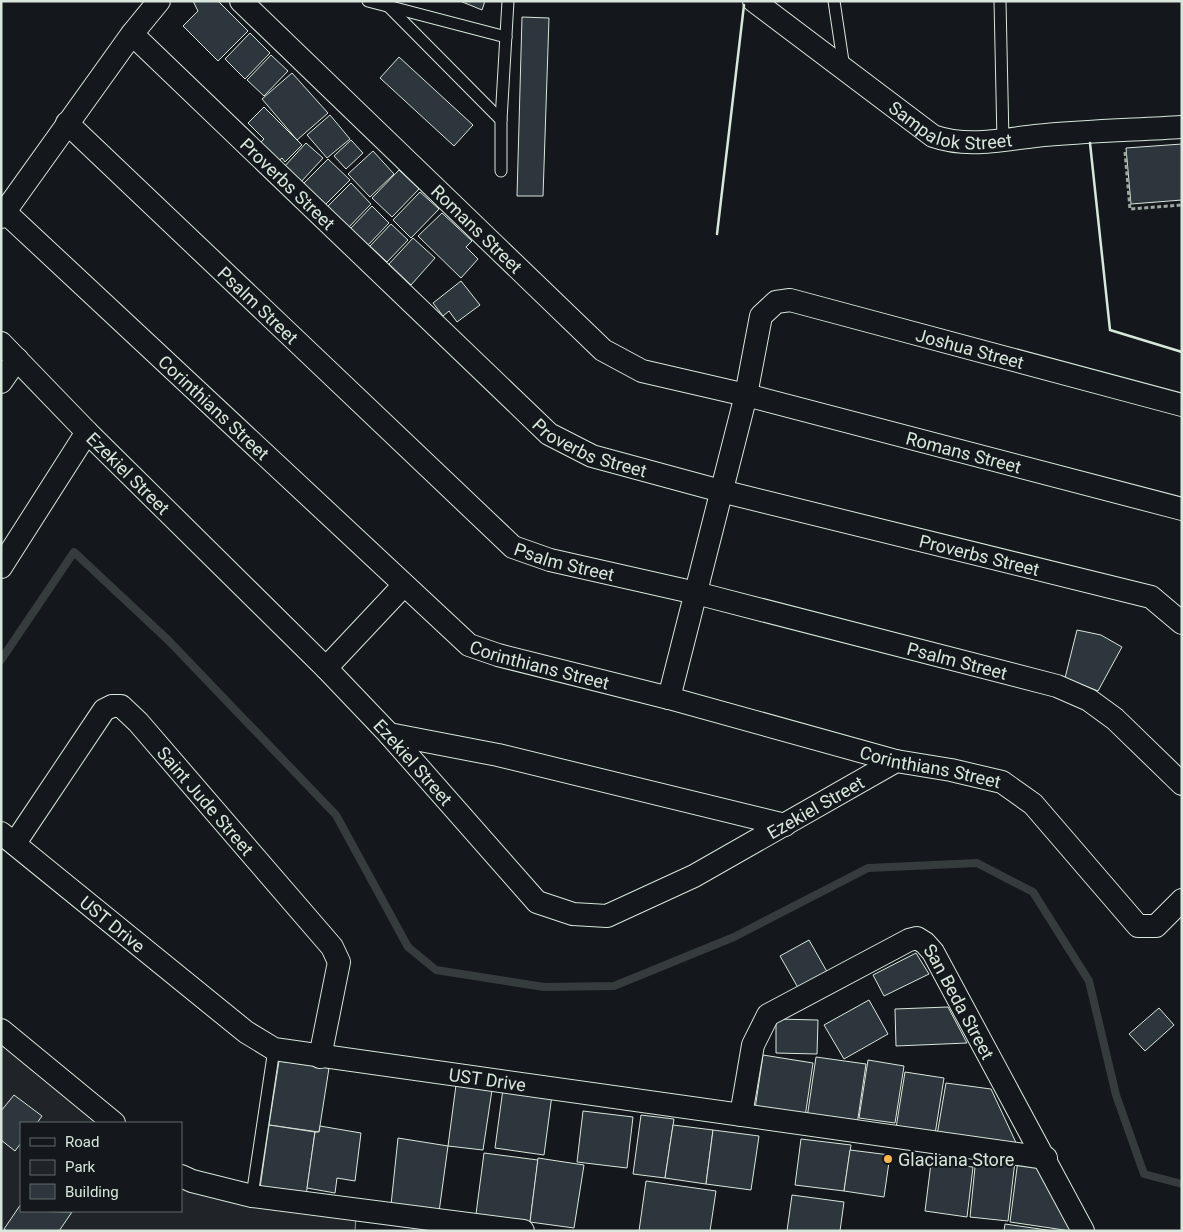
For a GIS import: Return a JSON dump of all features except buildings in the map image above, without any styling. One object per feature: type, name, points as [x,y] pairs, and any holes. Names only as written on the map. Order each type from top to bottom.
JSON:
[{"type":"street","points":[[3,214],[132,34],[159,1]]},
{"type":"street","name":"Romans Street","points":[[241,1],[603,350],[642,371],[746,395],[1182,509]]},
{"type":"street","name":"Sampalok Street","points":[[754,1],[933,136],[951,142],[1003,141],[1036,136],[1182,127]]},
{"type":"street","name":"Proverbs Street","points":[[132,34],[549,434],[567,445],[592,456],[721,491],[1151,597],[1182,623]]},
{"type":"street","name":"Psalm Street","points":[[67,123],[513,547],[550,560],[696,593],[1057,686],[1089,700],[1115,718],[1182,784]]},
{"type":"street","name":"Corinthians Street","points":[[3,214],[469,644],[498,655],[669,698],[896,761],[952,770],[1002,782],[1032,804],[1138,926],[1156,926],[1182,900]]},
{"type":"street","name":"Joshua Street","points":[[746,395],[761,316],[776,302],[790,300],[1182,405]]},
{"type":"street","name":"Ezekiel Street","points":[[1,343],[87,432],[326,668],[389,734],[537,902],[573,914],[607,916],[694,876],[896,761]]},
{"type":"street","points":[[1,382],[17,359]]},
{"type":"street","points":[[669,698],[746,395]]},
{"type":"street","points":[[1,567],[87,432]]},
{"type":"street","points":[[326,668],[404,585]]},
{"type":"street","name":"Saint Jude Street","points":[[8,838],[104,710],[112,706],[121,706],[138,722],[332,948],[339,962],[320,1057]]},
{"type":"street","points":[[389,734],[498,755],[785,825]]},
{"type":"street","name":"UST Drive","points":[[8,838],[234,1023],[274,1049],[1046,1158]]},
{"type":"street","name":"San Beda Street","points":[[741,1115],[754,1045],[768,1015],[908,940],[917,938],[926,943],[933,952],[1046,1158],[1083,1231]]},
{"type":"street","points":[[1,1030],[113,1122]]},
{"type":"street","points":[[182,1176],[192,1181],[252,1196],[523,1231]]},
{"type":"lane","points":[[368,1],[506,37]]},
{"type":"lane","points":[[501,171],[501,120],[508,1]]},
{"type":"lane","points":[[834,1],[844,68]]},
{"type":"lane","points":[[1000,1],[1003,141]]},
{"type":"lane","points":[[390,8],[501,120]]},
{"type":"lane","points":[[252,1196],[274,1049]]},
{"type":"path","points":[[1125,147],[1130,209],[1182,205]]},
{"type":"green space","points":[[1,1038],[102,1122],[20,1122],[20,1212],[182,1212],[182,1183],[356,1215],[355,1231],[1,1231]]},
{"type":"waterway","points":[[1,660],[74,552],[168,640],[336,815],[408,947],[436,970],[544,987],[614,986],[734,937],[868,868],[977,863],[1033,892],[1089,981],[1116,1095],[1144,1174],[1182,1184]]},
{"type":"wall","points":[[717,234],[744,5]]},
{"type":"wall","points":[[1090,143],[1110,330],[1182,352]]},
{"type":"place","name":"Glaciana Store","points":[[888,1159]]}]
